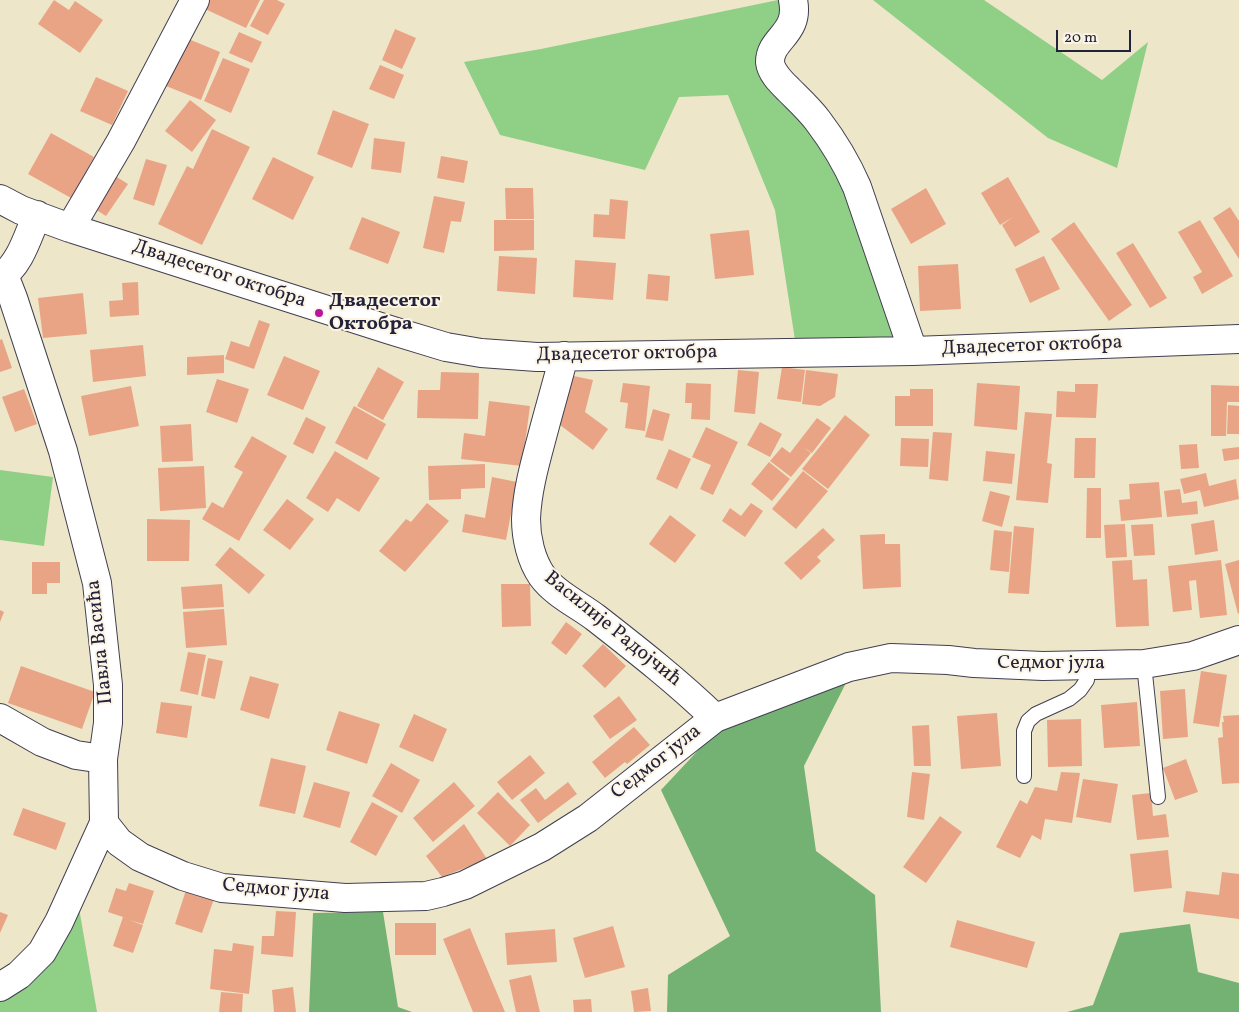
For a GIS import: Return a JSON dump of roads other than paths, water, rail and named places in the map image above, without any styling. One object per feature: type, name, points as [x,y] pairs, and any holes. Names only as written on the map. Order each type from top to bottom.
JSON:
[{"type":"street","points":[[70,228],[121,140],[195,0]]},
{"type":"street","points":[[793,0],[794,21],[772,53],[770,64],[777,78],[818,121],[849,168],[861,197],[913,351]]},
{"type":"street","points":[[0,199],[21,210],[37,215],[18,256],[2,276]]},
{"type":"street","name":"Двадесетог октобра","points":[[37,215],[70,228],[446,347],[481,353],[517,356],[564,356],[913,351],[1239,338]]},
{"type":"street","name":"Павла Васића","points":[[0,987],[19,975],[42,952],[59,922],[104,823],[103,759],[108,723],[108,685],[96,583],[63,450],[14,298],[2,276]]},
{"type":"street","name":"Василије Радојчић","points":[[564,356],[533,468],[527,504],[527,528],[534,562],[543,577],[556,590],[651,661],[683,687],[715,718]]},
{"type":"street","name":"Седмог јула","points":[[104,823],[119,842],[140,857],[183,876],[222,888],[346,898],[426,896],[464,885],[542,847],[588,818],[715,718],[849,667],[892,658],[1006,665],[1144,664],[1193,656],[1239,640]]},
{"type":"street","points":[[0,718],[42,742],[76,755],[103,759]]},
{"type":"lane","points":[[1144,664],[1158,797]]},
{"type":"lane","points":[[1024,776],[1024,732],[1028,721],[1036,714],[1069,698],[1080,690],[1087,680],[1087,665]]},
{"type":"place","name":"Двадесетог Октобра","points":[[319,313]]}]
